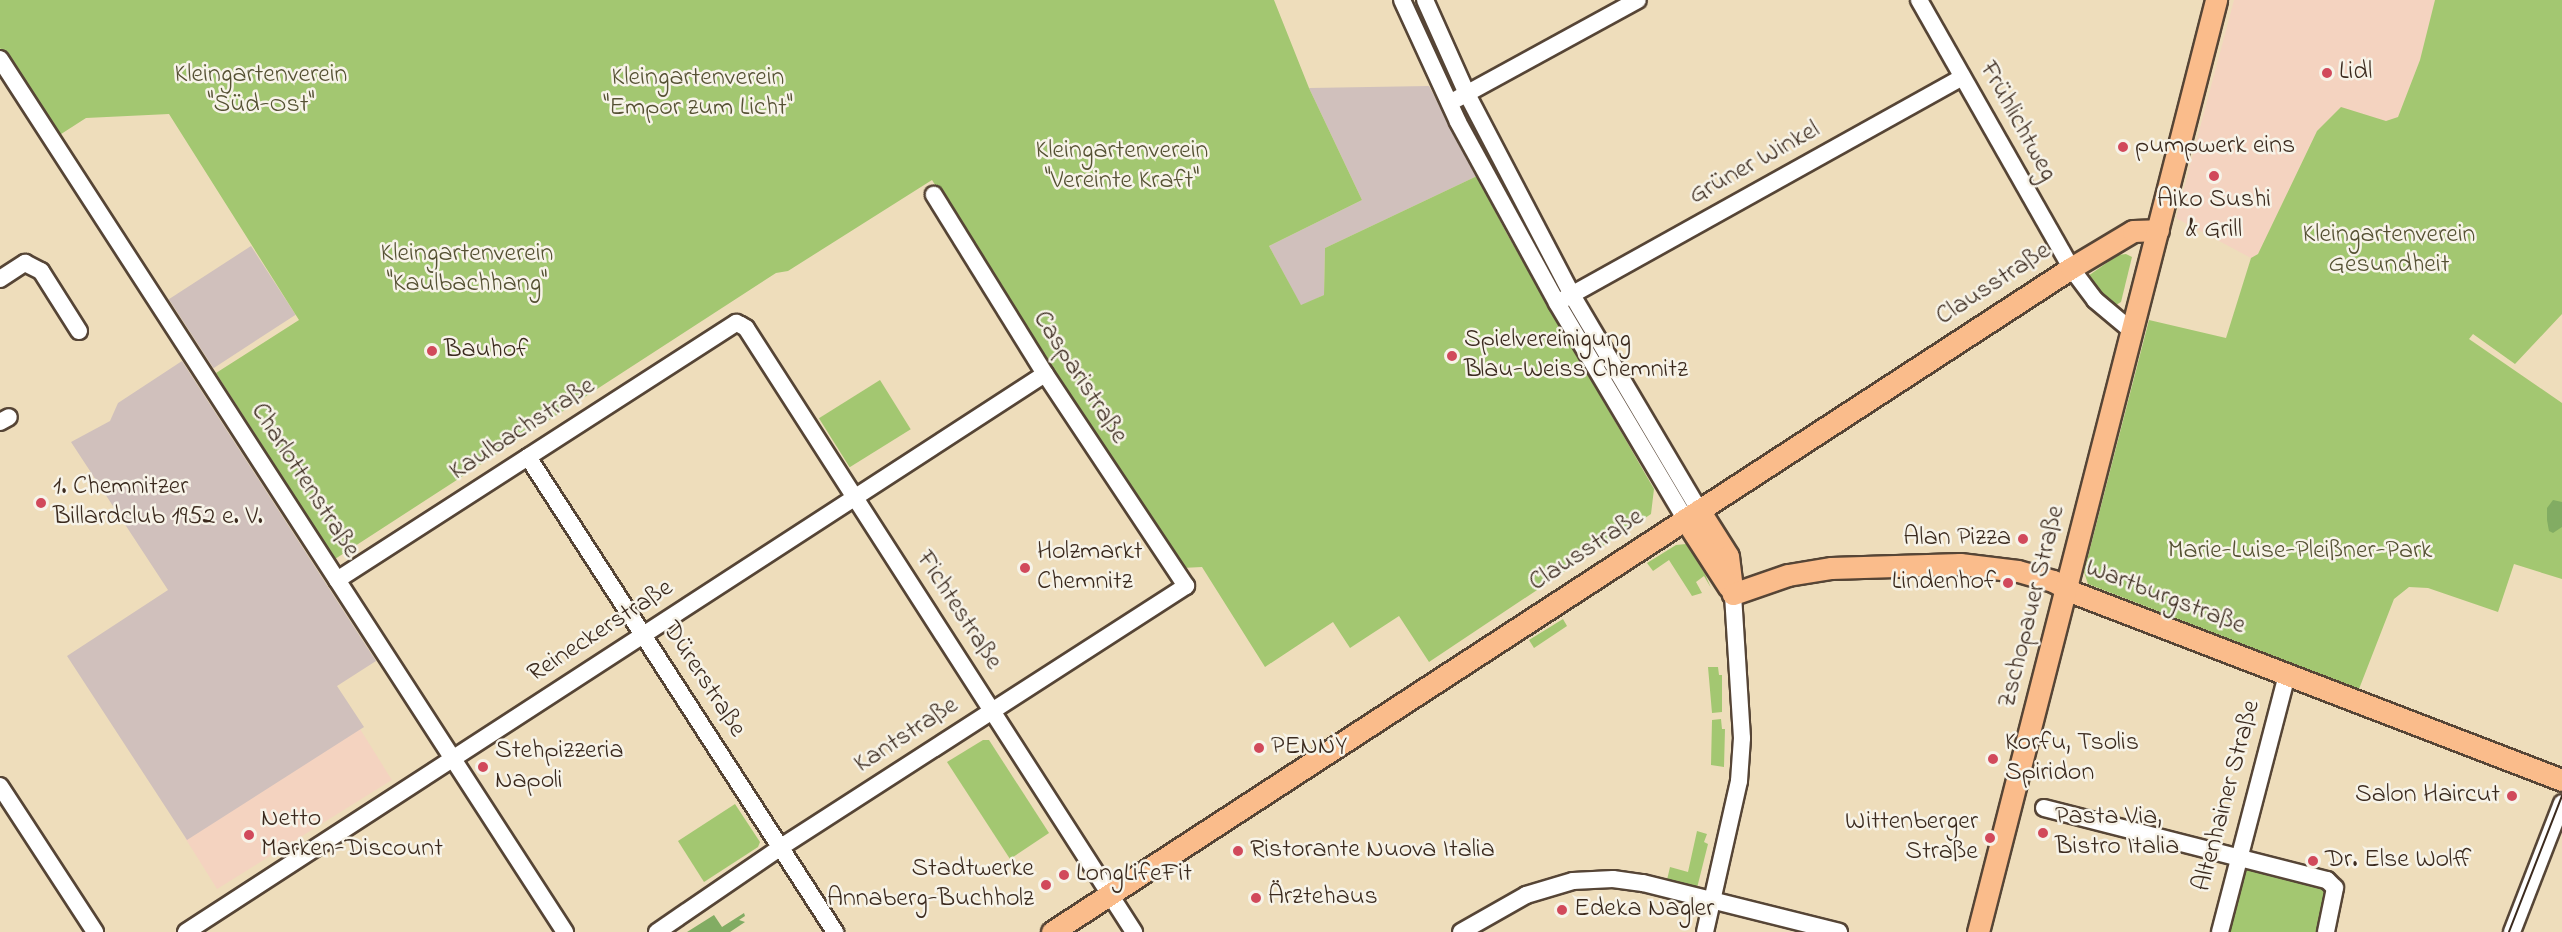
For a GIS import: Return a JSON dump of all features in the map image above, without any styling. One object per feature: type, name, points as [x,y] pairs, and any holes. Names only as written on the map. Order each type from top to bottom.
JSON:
[{"type":"main road","name":"Zschopauer Straße","points":[[1978,932],[2216,0]]},
{"type":"main road","name":"Clausstraße","points":[[1052,932],[2071,268],[2127,233],[2158,230]]},
{"type":"main road","points":[[1692,515],[1733,594]]},
{"type":"main road","name":"Wartburgstraße","points":[[1733,594],[1788,575],[1824,569],[1908,564],[1960,564],[2008,570],[2053,581],[2562,780]]},
{"type":"street","points":[[1402,0],[1448,103],[1692,515]]},
{"type":"street","points":[[1425,0],[1564,299]]},
{"type":"street","points":[[1448,103],[1638,0]]},
{"type":"street","name":"Frühlichtweg","points":[[1919,0],[2071,268]]},
{"type":"street","name":"Charlottenstraße","points":[[0,59],[565,932]]},
{"type":"street","name":"Grüner Winkel","points":[[1564,299],[1962,77]]},
{"type":"street","name":"Casparistraße","points":[[934,195],[1044,374],[1186,586]]},
{"type":"street","points":[[0,279],[25,263],[41,271],[79,331]]},
{"type":"street","points":[[2071,268],[2095,300],[2132,331]]},
{"type":"street","name":"Kaulbachstraße","points":[[337,580],[736,323]]},
{"type":"street","name":"Fichtestraße","points":[[736,323],[746,328],[1134,932]]},
{"type":"street","name":"Reineckerstraße","points":[[186,932],[1044,374]]},
{"type":"street","name":"Dürerstraße","points":[[528,457],[835,932]]},
{"type":"street","name":"Kantstraße","points":[[657,932],[781,847],[1186,586]]},
{"type":"street","points":[[1705,932],[1739,781],[1742,738],[1733,594]]},
{"type":"street","name":"Altenhainer Straße","points":[[2220,932],[2237,856],[2287,674]]},
{"type":"street","points":[[0,786],[95,932]]},
{"type":"street","points":[[2512,932],[2562,803]]},
{"type":"street","points":[[2044,808],[2327,880],[2335,888],[2326,932]]},
{"type":"street","points":[[1461,932],[1526,895],[1573,881],[1613,879],[1643,883],[1839,932]]},
{"type":"shaded area","points":[[2234,0],[2435,0],[2420,60],[2398,117],[2386,122],[2317,131],[2258,254],[2251,258],[2176,218]]},
{"type":"shaded area","points":[[1429,86],[1477,176],[1325,248],[1324,295],[1301,306],[1269,246],[1362,200],[1309,88]]},
{"type":"shaded area","points":[[251,246],[296,315],[213,368],[169,299]]},
{"type":"shaded area","points":[[182,361],[376,661],[337,686],[364,727],[187,840],[67,656],[168,590],[71,442],[110,421],[118,403]]},
{"type":"shaded area","points":[[360,729],[392,780],[217,889],[185,838]]},
{"type":"green space","points":[[0,0],[1274,0],[1309,88],[1362,200],[1269,246],[1301,305],[1324,295],[1325,248],[1477,176],[1507,234],[1654,489],[1651,514],[1429,662],[1399,616],[1350,648],[1333,622],[1265,667],[1202,567],[1182,568],[1059,382],[932,180],[788,271],[776,273],[335,559],[216,373],[299,320],[169,114],[86,118],[58,136],[0,48]]},
{"type":"green space","points":[[2435,0],[2562,0],[2562,314],[2515,364],[2473,334],[2469,339],[2562,403],[2562,579],[2514,564],[2498,612],[2428,588],[2409,587],[2394,599],[2359,689],[2088,584],[2084,572],[2149,320],[2226,338],[2251,258],[2258,254],[2317,131],[2341,107],[2386,121],[2398,117],[2420,60]]},
{"type":"green space","points":[[2126,254],[2132,257],[2121,302],[2116,305],[2097,288],[2088,276],[2118,255]]},
{"type":"green space","points":[[880,380],[911,429],[850,467],[819,418]]},
{"type":"green space","points":[[2553,500],[2562,502],[2562,527],[2553,533],[2549,531],[2547,508]]},
{"type":"green space","points":[[1686,544],[1711,588],[1704,576],[1696,582],[1702,593],[1692,596],[1669,560],[1653,571],[1647,563],[1676,545]]},
{"type":"green space","points":[[1563,619],[1567,626],[1534,648],[1529,640]]},
{"type":"green space","points":[[1708,667],[1718,667],[1719,675],[1722,675],[1722,712],[1712,713]]},
{"type":"green space","points":[[1721,719],[1722,729],[1725,729],[1724,767],[1711,765],[1712,720]]},
{"type":"green space","points":[[983,740],[989,740],[1049,833],[1010,859],[947,762]]},
{"type":"green space","points":[[735,804],[760,842],[758,847],[704,882],[678,841]]},
{"type":"green space","points":[[1697,831],[1707,834],[1704,842],[1708,844],[1697,888],[1667,880],[1670,867],[1688,872]]},
{"type":"green space","points":[[2244,864],[2319,883],[2325,889],[2325,898],[2317,932],[2228,932]]},
{"type":"green space","points":[[744,913],[745,916],[739,920],[745,922],[730,932],[687,932],[714,915],[722,927]]},
{"type":"tram line","points":[[2509,932],[2562,796]]},
{"type":"place","name":"Lidl","points":[[2327,73]]},
{"type":"place","name":"pumpwerk eins","points":[[2123,147]]},
{"type":"place","name":"Aiko Sushi & Grill","points":[[2214,176]]},
{"type":"place","name":"Bauhof","points":[[432,351]]},
{"type":"place","name":"Spielvereinigung Blau-Weiss Chemnitz","points":[[1452,356]]},
{"type":"place","name":"1. Chemnitzer Billardclub 1952 e. V.","points":[[41,503]]},
{"type":"place","name":"Alan Pizza","points":[[2023,539]]},
{"type":"place","name":"Holzmarkt Chemnitz","points":[[1025,568]]},
{"type":"place","name":"Lindenhof","points":[[2008,583]]},
{"type":"place","name":"PENNY","points":[[1259,748]]},
{"type":"place","name":"Korfu, Tsolis Spiridon","points":[[1993,759]]},
{"type":"place","name":"Stehpizzeria Napoli","points":[[483,767]]},
{"type":"place","name":"Salon Haircut","points":[[2512,796]]},
{"type":"place","name":"Pasta Via, Bistro Italia","points":[[2043,833]]},
{"type":"place","name":"Netto Marken-Discount","points":[[249,835]]},
{"type":"place","name":"Wittenberger Straße","points":[[1990,838]]},
{"type":"place","name":"Ristorante Nuova Italia","points":[[1238,851]]},
{"type":"place","name":"Dr. Else Wolff","points":[[2313,861]]},
{"type":"place","name":"LongLifeFit","points":[[1064,875]]},
{"type":"place","name":"Stadtwerke Annaberg-Buchholz","points":[[1046,885]]},
{"type":"place","name":"Ärztehaus","points":[[1256,898]]},
{"type":"place","name":"Edeka Nagler","points":[[1562,910]]},
{"type":"park label","name":"Kleingartenverein \"Süd-Ost\"","points":[[261,91]]},
{"type":"park label","name":"Kleingartenverein \"Empor zum Licht\"","points":[[698,94]]},
{"type":"park label","name":"Kleingartenverein \"Vereinte Kraft\"","points":[[1122,167]]},
{"type":"park label","name":"Kleingartenverein Gesundheit","points":[[2389,251]]},
{"type":"park label","name":"Kleingartenverein \"Kaulbachhang\"","points":[[467,270]]},
{"type":"park label","name":"Marie-Luise-Pleißner-Park","points":[[2300,552]]}]
